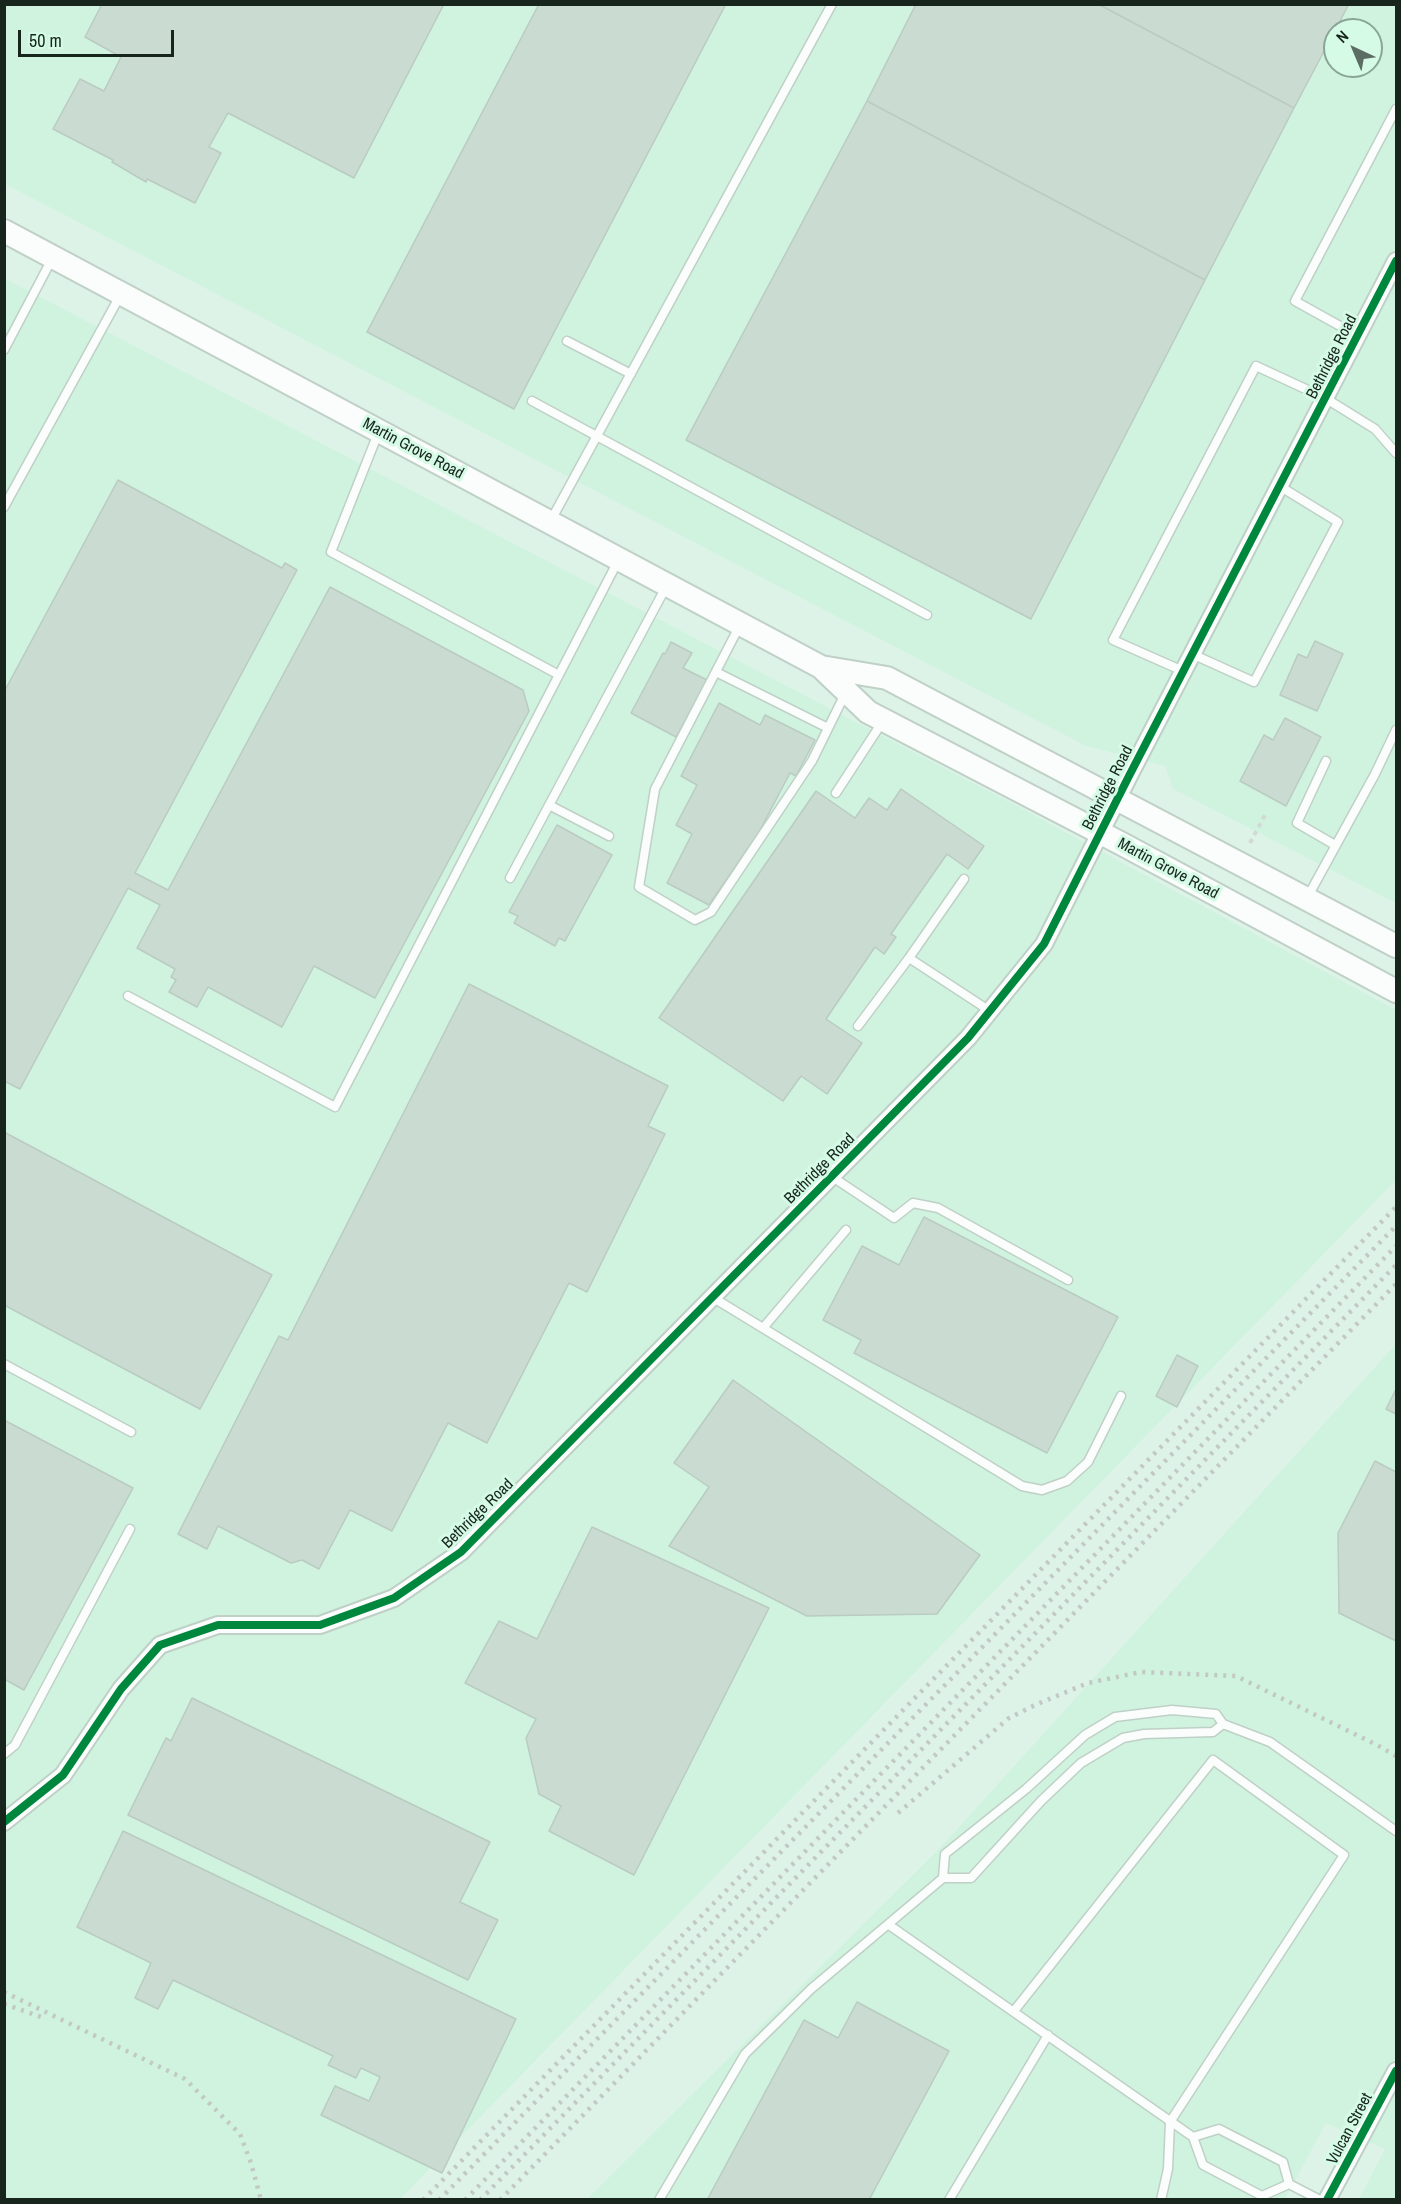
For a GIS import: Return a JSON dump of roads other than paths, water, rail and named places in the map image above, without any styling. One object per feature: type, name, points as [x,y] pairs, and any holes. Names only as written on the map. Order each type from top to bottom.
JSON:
[{"type":"main road","name":"Martin Grove Road","points":[[4,231],[822,667],[868,712],[1396,991]]},
{"type":"main road","name":"Martin Grove Road","points":[[822,667],[887,678],[1396,946]]},
{"type":"street","name":"Bethridge Road","points":[[4,1822],[63,1775],[121,1689],[160,1645],[218,1625],[321,1624],[394,1599],[461,1552],[968,1038],[1044,944],[1396,261]]},
{"type":"street","name":"Vulcan Street","points":[[1327,2199],[1396,2071]]},
{"type":"lane","points":[[550,522],[832,4]]},
{"type":"lane","points":[[1358,336],[1295,301],[1396,110]]},
{"type":"lane","points":[[4,350],[53,257]]},
{"type":"lane","points":[[4,507],[122,293]]},
{"type":"lane","points":[[567,341],[631,374]]},
{"type":"lane","points":[[1183,671],[1113,640],[1256,366],[1325,398],[1375,429],[1396,453]]},
{"type":"lane","points":[[532,401],[927,615]]},
{"type":"lane","points":[[379,431],[331,552],[559,675]]},
{"type":"lane","points":[[1192,654],[1254,682],[1338,522],[1281,488]]},
{"type":"lane","points":[[128,996],[336,1107],[619,559]]},
{"type":"lane","points":[[510,878],[667,584]]},
{"type":"lane","points":[[741,625],[655,789],[639,887],[695,920],[711,912],[812,761],[847,691]]},
{"type":"lane","points":[[716,672],[828,728]]},
{"type":"lane","points":[[836,793],[883,720]]},
{"type":"lane","points":[[1307,899],[1395,736]]},
{"type":"lane","points":[[1326,760],[1297,823],[1335,845]]},
{"type":"lane","points":[[549,805],[609,836]]},
{"type":"lane","points":[[858,1026],[964,879]]},
{"type":"lane","points":[[909,958],[990,1011]]},
{"type":"lane","points":[[831,1176],[894,1218],[913,1203],[938,1208],[1068,1280]]},
{"type":"lane","points":[[763,1328],[846,1230]]},
{"type":"lane","points":[[712,1297],[1022,1486],[1042,1490],[1067,1481],[1088,1462],[1121,1396]]},
{"type":"lane","points":[[4,1364],[131,1432]]},
{"type":"lane","points":[[4,1754],[15,1745],[130,1529]]},
{"type":"lane","points":[[944,1878],[945,1854],[1026,1789],[1085,1735],[1115,1717],[1172,1710],[1216,1714],[1223,1724],[1270,1742],[1396,1831]]},
{"type":"lane","points":[[659,2199],[745,2054],[811,1989],[944,1878],[971,1878],[1041,1802],[1081,1763],[1123,1738],[1144,1734],[1214,1732],[1223,1724]]},
{"type":"lane","points":[[1014,2011],[1213,1760],[1344,1855],[1170,2122],[1168,2169],[1161,2199]]},
{"type":"lane","points":[[889,1925],[1193,2137],[1203,2165],[1262,2196],[1289,2184]]},
{"type":"lane","points":[[949,2199],[1048,2035]]},
{"type":"lane","points":[[1193,2137],[1219,2129],[1282,2162],[1289,2184],[1320,2199]]},
{"type":"railway","points":[[423,2200],[1396,1207]]},
{"type":"railway","points":[[439,2200],[1396,1226]]},
{"type":"railway","points":[[465,2200],[1396,1246]]},
{"type":"railway","points":[[480,2200],[1396,1265]]},
{"type":"railway","points":[[500,2200],[1396,1284]]},
{"type":"railway","points":[[898,1813],[1009,1718],[1088,1683],[1141,1672],[1236,1676],[1396,1756]]},
{"type":"railway","points":[[4,1992],[185,2079],[240,2134],[261,2200]]},
{"type":"railway","points":[[4,2004],[44,2018]]}]
